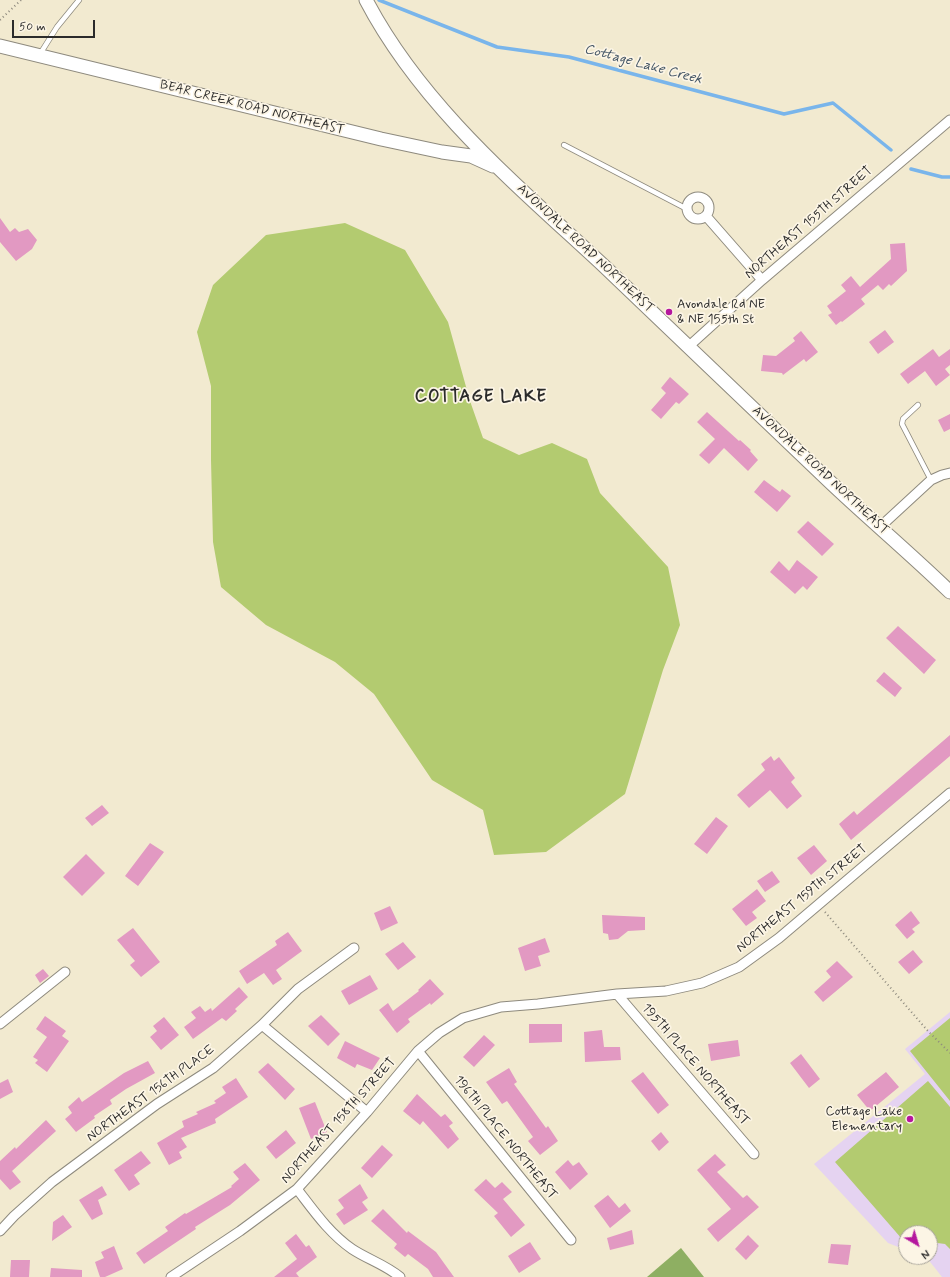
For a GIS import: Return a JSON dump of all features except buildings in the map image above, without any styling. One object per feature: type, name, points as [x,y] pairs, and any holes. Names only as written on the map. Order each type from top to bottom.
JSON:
[{"type":"main road","name":"AVONDALE ROAD NORTHEAST","points":[[366,0],[414,74],[448,116],[503,171],[830,482],[880,526],[950,592]]},
{"type":"main road","name":"BEAR CREEK ROAD NORTHEAST","points":[[0,46],[381,139],[442,152],[471,156],[503,171]]},
{"type":"street","name":"NORTHEAST 155TH STREET","points":[[688,347],[762,280],[950,120]]},
{"type":"street","points":[[698,197],[707,202],[709,206],[706,216],[700,219],[692,218],[686,209],[691,200],[698,197]]},
{"type":"street","points":[[706,216],[762,280]]},
{"type":"street","points":[[880,526],[931,480],[950,473]]},
{"type":"street","name":"NORTHEAST 159TH STREET","points":[[463,1018],[501,1007],[666,990],[702,983],[739,967],[779,938],[950,793]]},
{"type":"street","name":"NORTHEAST 156TH PLACE","points":[[0,1231],[14,1216],[52,1182],[157,1104],[213,1068],[262,1025],[298,989],[354,948]]},
{"type":"street","points":[[0,1024],[65,972]]},
{"type":"street","name":"195TH PLACE NORTHEAST","points":[[616,994],[754,1154]]},
{"type":"street","name":"NORTHEAST 158TH STREET","points":[[174,1276],[297,1190],[367,1112],[418,1051],[439,1033],[463,1018]]},
{"type":"street","points":[[262,1025],[367,1112]]},
{"type":"street","name":"196TH PLACE NORTHEAST","points":[[418,1051],[571,1240]]},
{"type":"street","points":[[297,1190],[330,1231],[344,1244],[385,1266],[400,1277]]},
{"type":"lane","points":[[39,56],[57,27],[79,0]]},
{"type":"lane","points":[[564,145],[686,209]]},
{"type":"lane","points":[[918,405],[903,419],[902,424],[931,480]]},
{"type":"path","points":[[0,20],[21,0]]},
{"type":"path","points":[[817,905],[826,913],[927,1030],[950,1053]]},
{"type":"shaded area","name":"Cottage Lake Elementary","points":[[950,1012],[950,1277],[942,1277],[933,1265],[938,1265],[938,1225],[898,1225],[898,1247],[888,1243],[814,1164],[925,1074],[905,1049]]},
{"type":"green space","points":[[345,223],[405,250],[448,322],[470,401],[483,438],[519,455],[552,443],[587,459],[600,493],[668,567],[680,625],[663,670],[625,794],[546,852],[494,855],[483,810],[432,780],[374,694],[335,662],[266,625],[221,587],[213,542],[211,386],[197,332],[213,285],[266,235]]},
{"type":"green space","points":[[950,1018],[950,1101],[910,1051]]},
{"type":"green space","name":"Cottage Lake Elementary","points":[[928,1081],[950,1107],[950,1249],[945,1244],[938,1243],[938,1225],[898,1225],[898,1234],[835,1162]]},
{"type":"green space","points":[[681,1248],[704,1277],[647,1277]]},
{"type":"waterway","name":"Cottage Lake Creek","points":[[379,0],[497,47],[569,57],[784,114],[833,103],[891,150]]},
{"type":"waterway","name":"Cottage Lake Creek","points":[[911,169],[942,177],[950,177]]},
{"type":"place","name":"Avondale Rd NE & NE 155th St","points":[[669,312]]},
{"type":"place","name":"Cottage Lake Elementary","points":[[910,1119]]},
{"type":"district","name":"COTTAGE LAKE","points":[[481,397]]}]
